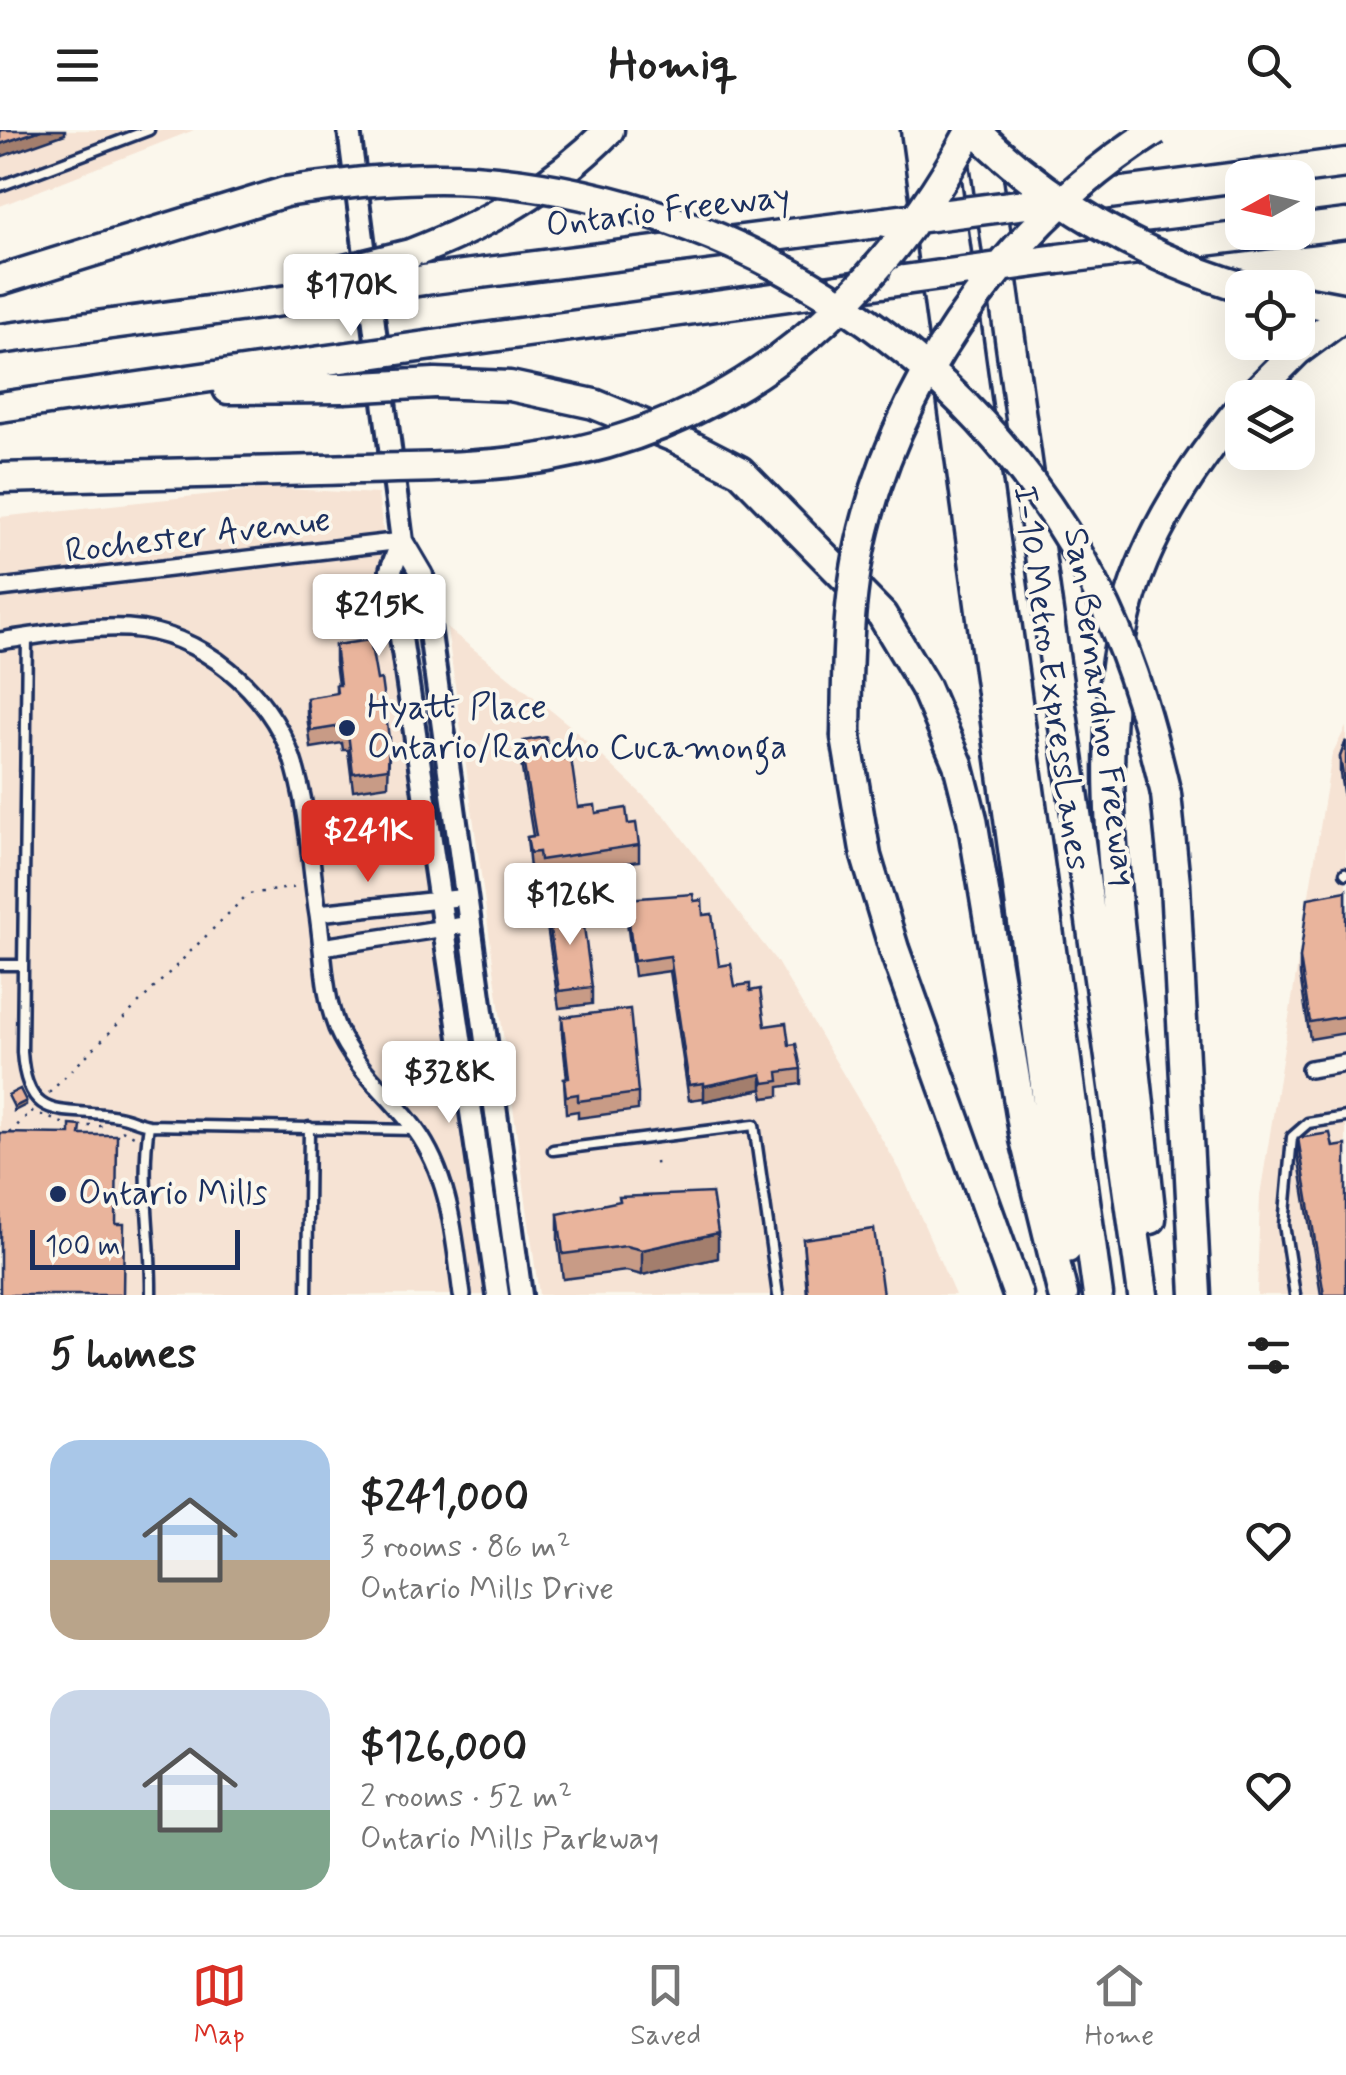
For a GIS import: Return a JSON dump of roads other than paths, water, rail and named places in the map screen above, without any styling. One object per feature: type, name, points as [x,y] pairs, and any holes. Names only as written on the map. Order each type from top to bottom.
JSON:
[{"type":"highway","points":[[331,284],[482,226],[522,202],[609,130]]},
{"type":"highway","points":[[916,130],[1074,1295]]},
{"type":"highway","name":"I-10 Metro ExpressLanes","points":[[939,130],[1098,1295]]},
{"type":"highway","points":[[0,478],[320,470],[548,457],[638,432],[721,396],[826,323],[872,278],[910,232],[976,130],[1033,181],[1106,228],[1162,258],[1225,280]]},
{"type":"highway","name":"San Bernardino Freeway","points":[[976,130],[1146,1295]]},
{"type":"highway","points":[[1018,1295],[894,949],[866,856],[846,737],[848,619],[864,534],[910,406],[949,337],[1037,227],[1107,164],[1156,130]]},
{"type":"highway","name":"Ontario Freeway","points":[[0,339],[201,312],[331,284],[424,280],[1346,163]]},
{"type":"highway","points":[[0,280],[285,192],[410,178],[532,185],[593,196],[697,228],[766,258],[874,325],[968,407],[1046,503],[1077,553],[1129,661],[1166,794],[1175,884],[1196,1295]]},
{"type":"highway","points":[[1315,228],[1346,224]]},
{"type":"highway","points":[[0,407],[1225,239]]},
{"type":"highway","points":[[1315,304],[1346,312]]},
{"type":"highway","points":[[1268,380],[1346,312]]},
{"type":"highway","points":[[117,391],[435,383],[510,386],[594,404],[674,436],[740,470],[882,615],[925,687],[958,764],[972,818],[1025,1139],[1063,1295]]},
{"type":"highway","points":[[1146,1295],[1154,1255],[1108,831],[1117,664],[1130,600],[1155,538],[1194,470],[1225,429]]},
{"type":"main road","points":[[349,130],[402,542],[423,578],[522,1295]]},
{"type":"main road","points":[[402,542],[391,570],[498,1295]]},
{"type":"street","name":"Rochester Avenue","points":[[0,588],[402,542]]},
{"type":"street","points":[[0,640],[110,629],[150,632],[203,653],[244,683],[275,722],[292,759],[333,1015],[352,1058],[416,1130],[436,1164],[449,1202],[462,1295]]},
{"type":"street","points":[[318,913],[467,897]]},
{"type":"street","points":[[322,947],[471,924]]},
{"type":"street","points":[[1310,1069],[1346,1063]]},
{"type":"lane","points":[[0,186],[149,130]]},
{"type":"lane","points":[[27,637],[24,1075],[40,1102],[63,1114],[117,1116],[149,1125],[416,1130]]},
{"type":"lane","points":[[0,965],[24,965]]},
{"type":"lane","points":[[1295,1295],[1284,1225],[1292,1137],[1308,1123],[1346,1117]]},
{"type":"lane","points":[[149,1125],[151,1295]]},
{"type":"lane","points":[[553,1150],[754,1125],[778,1295]]},
{"type":"lane","points":[[307,1295],[308,1127]]},
{"type":"place","name":"Hyatt Place Ontario/Rancho Cucamonga","points":[[347,728]]},
{"type":"place","name":"Ontario Mills","points":[[58,1194]]}]
